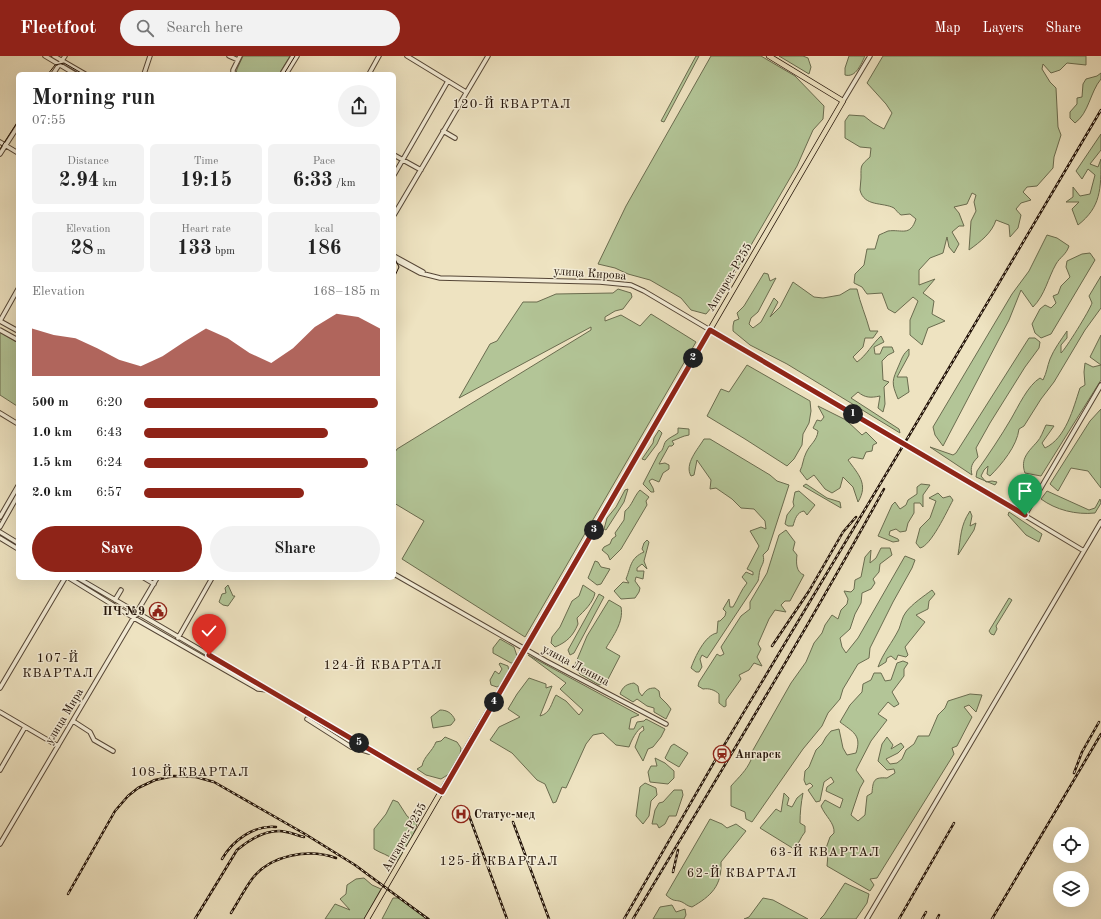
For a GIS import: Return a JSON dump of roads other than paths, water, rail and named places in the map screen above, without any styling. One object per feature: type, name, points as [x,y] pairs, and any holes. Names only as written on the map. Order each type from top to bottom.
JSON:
[{"type":"main road","points":[[769,56],[843,101]]},
{"type":"main road","name":"Ангарск-Р255","points":[[367,919],[843,101]]},
{"type":"street","points":[[45,56],[71,72]]},
{"type":"street","points":[[54,56],[81,72]]},
{"type":"street","points":[[54,72],[65,56]]},
{"type":"street","points":[[145,72],[150,56]]},
{"type":"street","points":[[229,56],[238,60]]},
{"type":"street","points":[[234,72],[240,56]]},
{"type":"street","points":[[283,72],[293,56]]},
{"type":"street","points":[[287,72],[297,56]]},
{"type":"street","points":[[370,72],[379,56]]},
{"type":"street","points":[[407,56],[466,92]]},
{"type":"street","points":[[396,212],[488,56]]},
{"type":"street","points":[[843,101],[870,56]]},
{"type":"street","points":[[396,171],[448,81]]},
{"type":"street","points":[[0,154],[16,129]]},
{"type":"street","points":[[443,131],[455,138]]},
{"type":"street","points":[[0,142],[16,152]]},
{"type":"street","points":[[396,156],[421,170]]},
{"type":"street","name":"улица Кирова","points":[[396,260],[431,277]]},
{"type":"street","name":"улица Кирова","points":[[396,261],[407,269],[420,272],[431,277],[440,278],[600,282],[631,285],[644,291],[917,451],[1084,551]]},
{"type":"street","points":[[16,293],[0,321],[16,331]]},
{"type":"street","points":[[0,330],[16,339]]},
{"type":"street","points":[[1025,515],[1101,385]]},
{"type":"street","points":[[0,413],[16,423]]},
{"type":"street","points":[[0,517],[16,489]]},
{"type":"street","points":[[0,527],[16,499]]},
{"type":"street","points":[[867,919],[1101,522]]},
{"type":"street","points":[[0,532],[16,542]]},
{"type":"street","points":[[0,538],[16,548]]},
{"type":"street","name":"улица Ленина","points":[[396,575],[524,649],[666,724]]},
{"type":"street","points":[[0,688],[65,580]]},
{"type":"street","points":[[72,580],[134,618],[258,689],[271,691]]},
{"type":"street","points":[[81,580],[442,792]]},
{"type":"street","points":[[147,580],[154,584]]},
{"type":"street","name":"улица Мира","points":[[0,844],[156,580]]},
{"type":"street","points":[[176,642],[211,580]]},
{"type":"street","points":[[114,600],[120,590]]},
{"type":"street","points":[[229,672],[231,668]]},
{"type":"street","points":[[0,712],[58,746]]},
{"type":"street","points":[[307,719],[351,748],[369,752],[371,750]]},
{"type":"street","points":[[73,721],[90,732],[94,740],[113,751]]},
{"type":"street","points":[[0,770],[25,727]]},
{"type":"tram line","points":[[285,72],[295,56]]},
{"type":"tram line","points":[[50,72],[55,65],[64,63],[80,72]]},
{"type":"tram line","points":[[0,149],[16,124]]},
{"type":"tram line","points":[[396,261],[399,267],[396,274]]},
{"type":"railway","points":[[624,919],[720,752],[1101,110]]},
{"type":"railway","points":[[633,919],[792,652],[884,489]]},
{"type":"railway","points":[[772,646],[809,591],[843,532],[856,517]]},
{"type":"railway","points":[[1074,773],[1082,752],[1099,722]]},
{"type":"railway","points":[[992,919],[1101,734]]},
{"type":"railway","points":[[68,894],[115,811],[128,796],[138,788],[155,780],[174,776],[196,777],[214,782],[305,834],[355,865],[428,919]]},
{"type":"railway","points":[[467,810],[507,919]]},
{"type":"railway","points":[[513,822],[549,919]]},
{"type":"railway","points":[[899,919],[954,823]]},
{"type":"railway","points":[[222,859],[232,846],[245,835],[260,828],[276,827]]},
{"type":"railway","points":[[195,919],[237,850],[242,846],[256,837],[273,831],[285,832],[304,837]]},
{"type":"railway","points":[[673,872],[678,850]]},
{"type":"railway","points":[[231,913],[252,879],[269,864],[279,859],[302,854],[325,855],[336,858]]},
{"type":"railway","points":[[922,919],[926,912]]},
{"type":"railway","points":[[937,919],[939,915]]},
{"type":"place","name":"ПЧ №9","points":[[158,611]]},
{"type":"place","name":"Ангарск","points":[[722,754]]},
{"type":"place","name":"Статус-мед","points":[[461,814]]},
{"type":"district","name":"120-Й КВАРТАЛ","points":[[512,103]]},
{"type":"district","name":"107-Й КВАРТАЛ","points":[[58,664]]},
{"type":"district","name":"124-Й КВАРТАЛ","points":[[383,664]]},
{"type":"district","name":"108-Й КВАРТАЛ","points":[[190,771]]},
{"type":"district","name":"63-Й КВАРТАЛ","points":[[825,851]]},
{"type":"district","name":"125-Й КВАРТАЛ","points":[[499,860]]},
{"type":"district","name":"62-Й КВАРТАЛ","points":[[742,872]]}]
